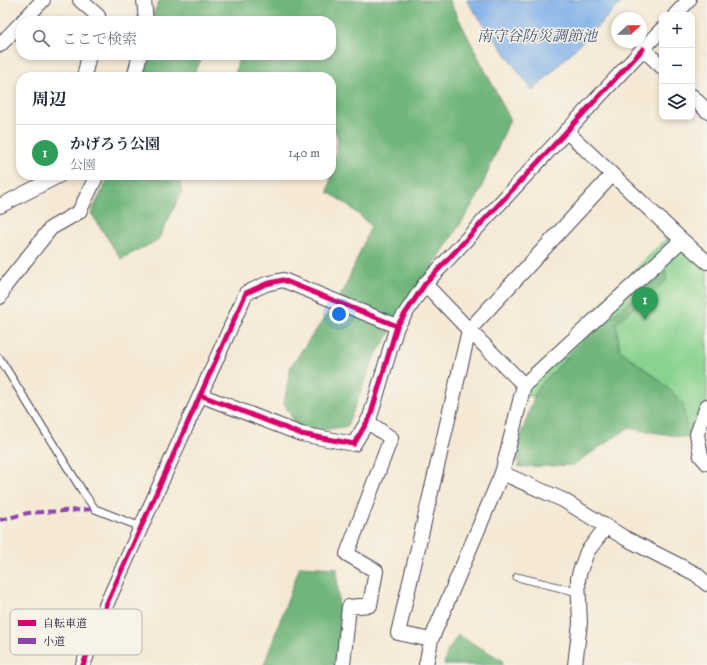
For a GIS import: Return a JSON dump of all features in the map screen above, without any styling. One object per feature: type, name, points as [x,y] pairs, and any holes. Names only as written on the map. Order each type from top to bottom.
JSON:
[{"type":"street","points":[[28,16],[43,0]]},
{"type":"street","points":[[80,0],[98,16]]},
{"type":"street","points":[[144,0],[146,16]]},
{"type":"street","points":[[678,12],[689,0]]},
{"type":"street","points":[[0,45],[16,28]]},
{"type":"street","points":[[200,395],[301,434],[354,444],[370,417],[397,326],[426,284],[659,32]]},
{"type":"street","points":[[643,49],[659,64]]},
{"type":"street","points":[[85,72],[88,60]]},
{"type":"street","points":[[135,72],[139,60]]},
{"type":"street","points":[[695,99],[707,110]]},
{"type":"street","points":[[566,131],[707,262]]},
{"type":"street","points":[[431,640],[398,634],[469,330],[612,175]]},
{"type":"street","points":[[0,206],[50,180]]},
{"type":"street","points":[[0,297],[5,286],[51,228],[79,212],[95,180]]},
{"type":"street","points":[[426,665],[431,640],[502,473],[524,385],[682,240]]},
{"type":"street","points":[[104,609],[246,293],[266,284],[283,280],[397,326]]},
{"type":"street","points":[[426,284],[524,385]]},
{"type":"street","points":[[707,406],[697,434],[702,456],[707,462]]},
{"type":"street","points":[[343,665],[349,607],[370,605],[376,571],[347,554],[390,438],[368,422]]},
{"type":"street","points":[[502,473],[563,500],[606,527],[696,574],[707,584]]},
{"type":"street","points":[[575,665],[580,623],[578,579],[587,552],[606,527]]},
{"type":"street","points":[[83,665],[87,655]]},
{"type":"lane","points":[[0,359],[95,509],[141,527]]},
{"type":"lane","points":[[517,577],[578,592]]},
{"type":"green space","points":[[160,0],[449,0],[510,119],[477,198],[375,356],[347,426],[301,434],[284,403],[291,366],[344,290],[371,226],[348,205],[328,192],[330,180],[336,180],[336,150],[338,140],[336,134],[336,72],[236,72],[238,60],[336,60],[336,16],[152,16]]},
{"type":"green space","points":[[144,60],[201,60],[195,72],[142,72]]},
{"type":"green space","points":[[108,180],[179,180],[182,192],[158,240],[121,259],[91,213]]},
{"type":"green space","points":[[676,229],[707,258],[707,406],[697,434],[521,394],[521,383]]},
{"type":"green space","points":[[664,265],[667,280],[616,323],[620,350],[662,382],[683,403],[688,438],[628,428],[573,465],[519,467],[516,449],[537,389],[577,347],[641,291]]},
{"type":"green space","points":[[300,566],[337,568],[341,665],[264,665]]},
{"type":"green space","points":[[458,635],[502,660],[503,665],[444,665],[447,652]]},
{"type":"water","name":"南守谷防災調節池","points":[[466,0],[624,0],[611,12],[533,91]]},
{"type":"marked path","points":[[0,520],[28,513],[95,509]]},
{"type":"cycle path","points":[[200,395],[301,434],[354,444],[370,417],[397,326],[425,284],[643,49]]},
{"type":"cycle path","points":[[105,609],[246,293],[266,284],[283,280],[397,326]]},
{"type":"cycle path","points":[[83,665],[87,655]]},
{"type":"place","name":"かげろう公園","points":[[645,320]]}]
